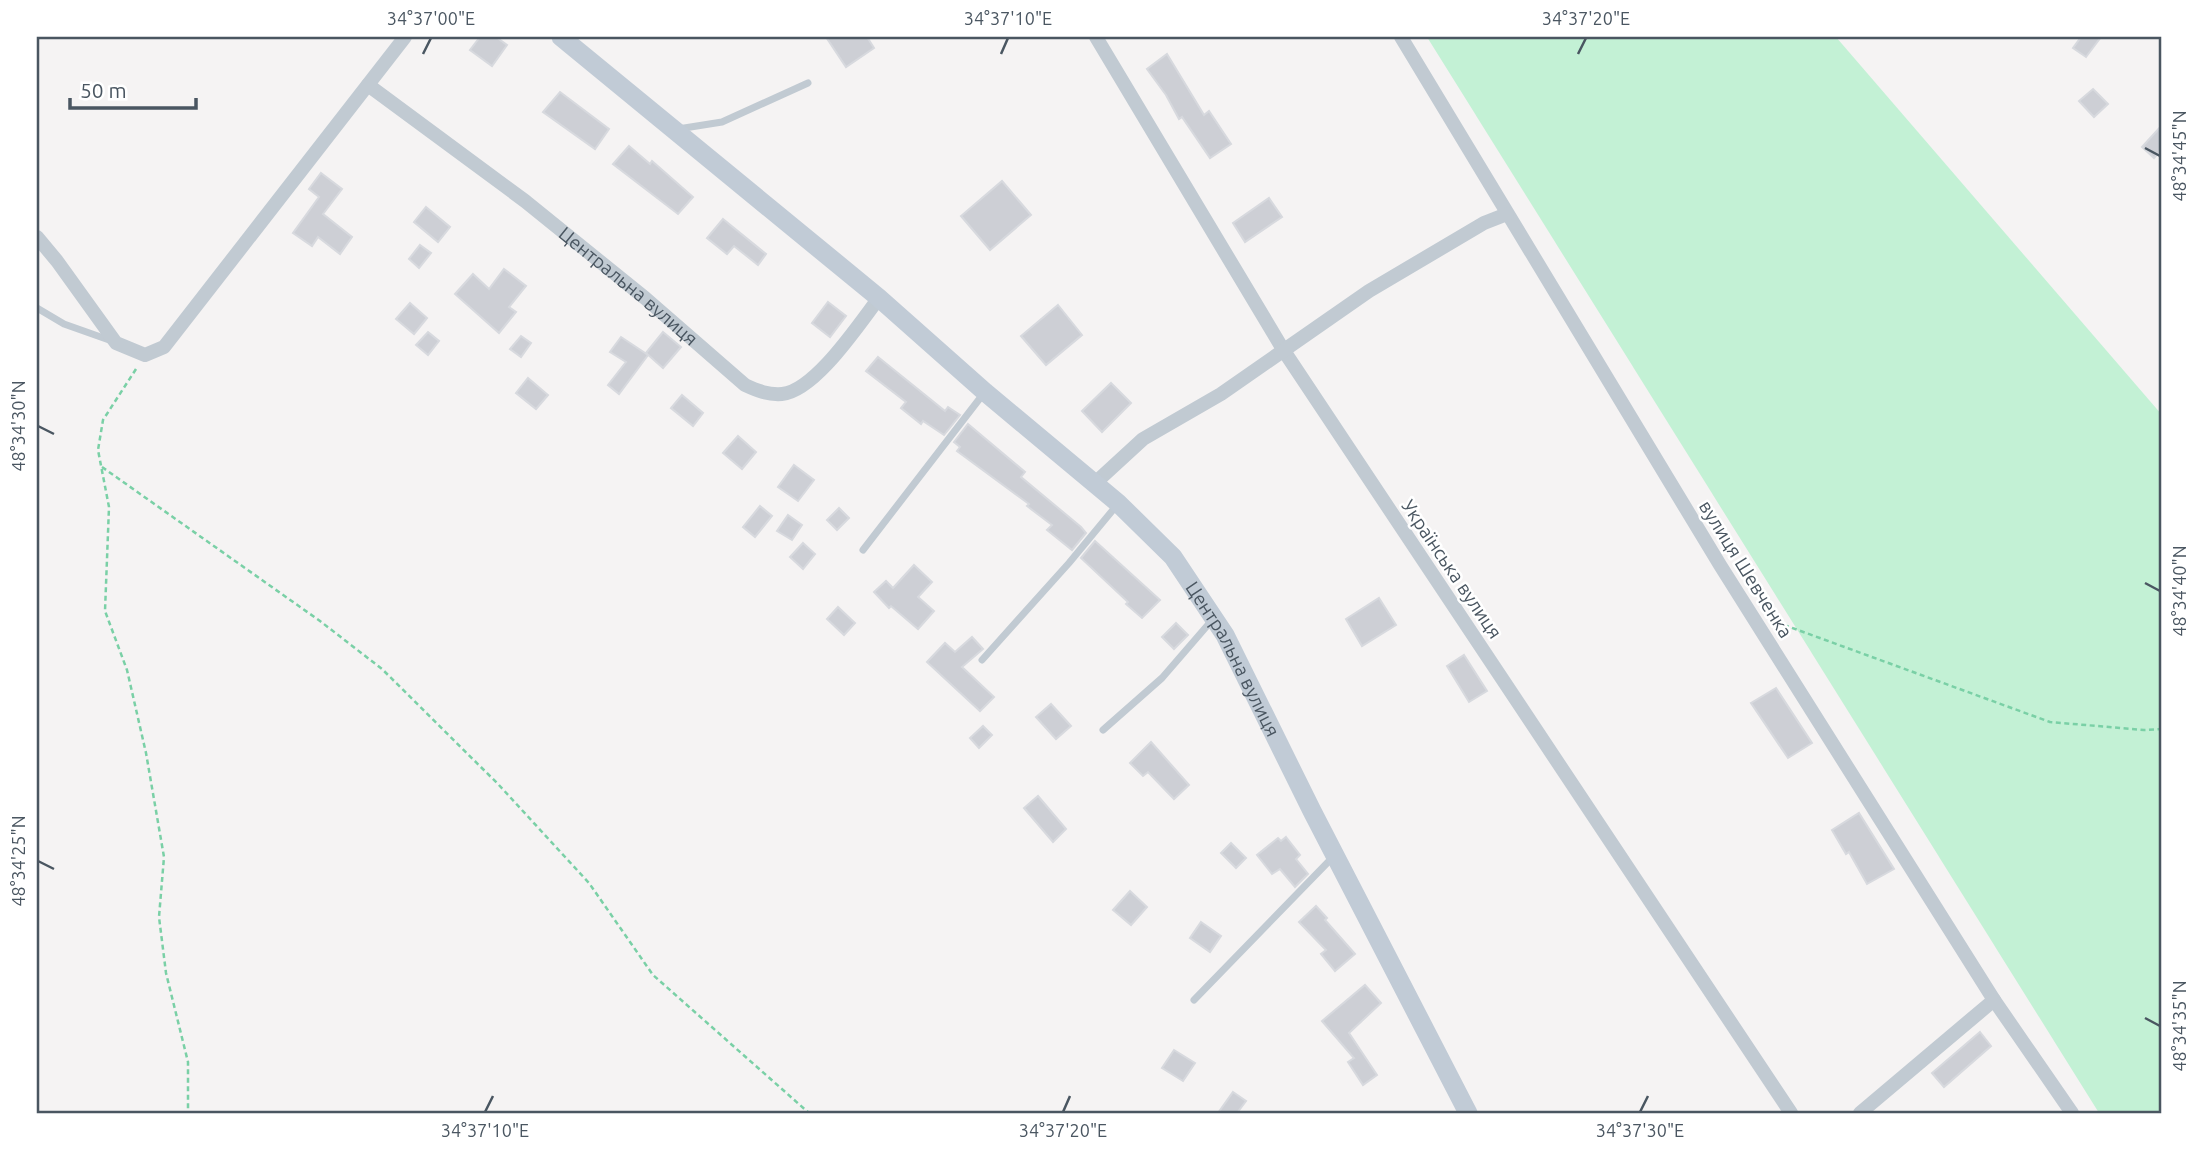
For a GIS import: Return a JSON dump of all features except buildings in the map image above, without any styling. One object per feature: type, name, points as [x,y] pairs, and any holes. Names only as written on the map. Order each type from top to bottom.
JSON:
[{"type":"street","points":[[37,237],[116,343],[145,355],[164,346],[405,37]]},
{"type":"street","name":"Центральна вулиця","points":[[561,37],[879,298],[985,392],[1118,503],[1173,557],[1225,635],[1468,1113]]},
{"type":"street","name":"Українська вулиця","points":[[1096,37],[1284,351],[1791,1113]]},
{"type":"street","name":"вулиця Шевченка","points":[[1401,37],[1749,612],[1994,1000],[2071,1113]]},
{"type":"street","name":"Центральна вулиця","points":[[368,85],[536,210],[645,298],[745,385],[764,393],[785,394],[807,385],[847,340],[879,298]]},
{"type":"street","points":[[1094,484],[1143,439],[1221,394],[1369,291],[1484,223],[1507,214]]},
{"type":"street","points":[[1860,1113],[1994,1000]]},
{"type":"lane","points":[[674,130],[722,122],[808,83]]},
{"type":"lane","points":[[37,308],[64,324],[116,343]]},
{"type":"lane","points":[[863,550],[985,392]]},
{"type":"lane","points":[[982,660],[1069,563],[1118,503]]},
{"type":"lane","points":[[1103,730],[1162,678],[1214,618]]},
{"type":"lane","points":[[1194,1000],[1335,855]]},
{"type":"path","points":[[145,355],[103,420],[98,450],[109,507],[105,611],[127,670],[146,753],[164,857],[159,917],[166,973],[188,1062],[188,1113]]},
{"type":"path","points":[[102,467],[320,621],[382,669],[498,784],[589,883],[653,975],[809,1113]]},
{"type":"path","points":[[1749,612],[2050,722],[2144,730],[2162,729]]},
{"type":"green space","points":[[1427,37],[1836,37],[2162,415],[2162,1113],[2099,1113]]}]
